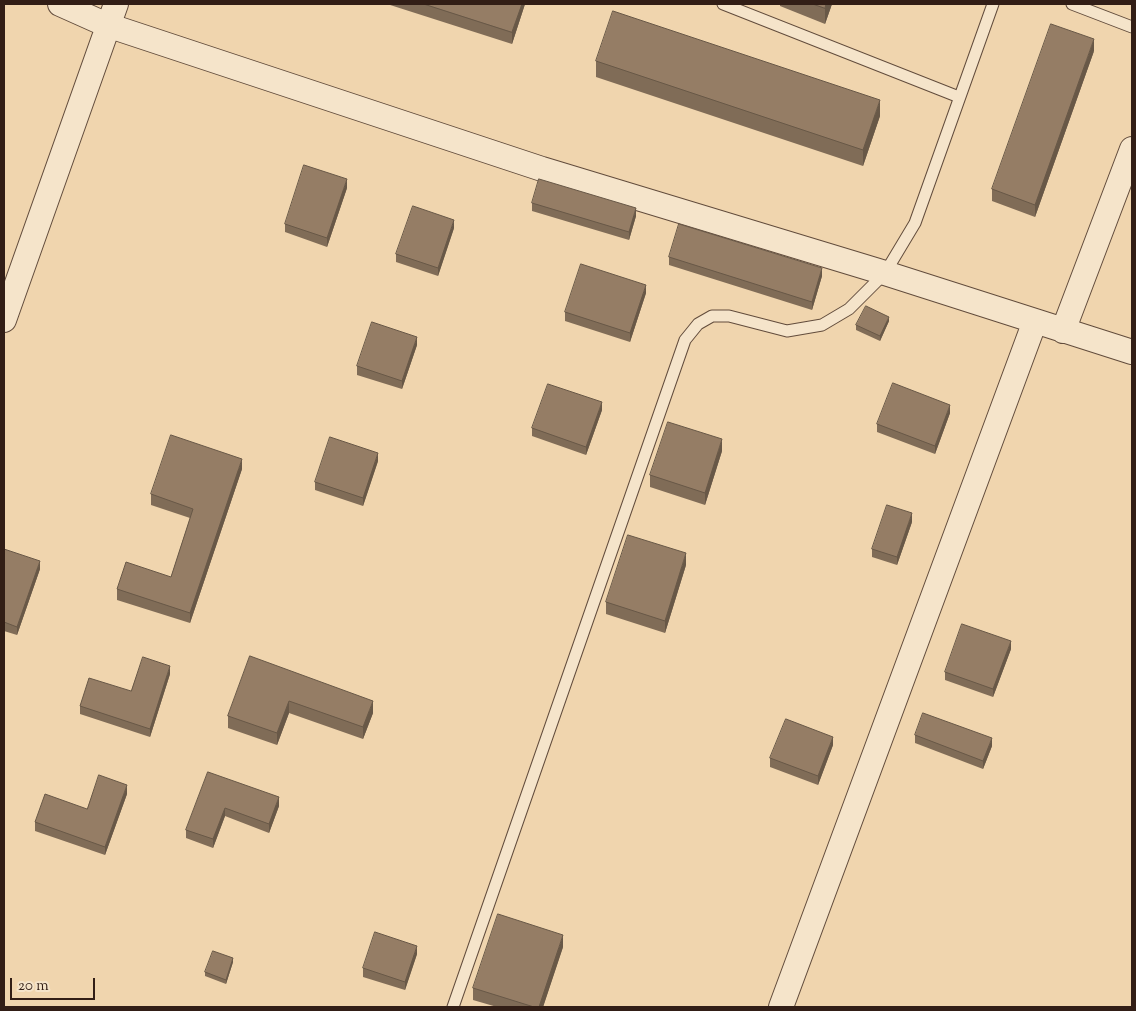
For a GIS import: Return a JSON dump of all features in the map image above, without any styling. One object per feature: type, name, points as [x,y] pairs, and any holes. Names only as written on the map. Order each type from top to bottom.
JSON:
[{"type":"street","points":[[60,4],[112,14],[542,169],[885,273],[1132,352]]},
{"type":"street","points":[[4,320],[112,14]]},
{"type":"street","points":[[1063,331],[1132,149]]},
{"type":"street","points":[[781,1007],[1035,321]]},
{"type":"lane","points":[[723,4],[959,97]]},
{"type":"lane","points":[[452,1007],[685,340],[698,324],[712,316],[729,316],[788,331],[822,325],[849,309],[885,273],[915,223],[993,4]]},
{"type":"lane","points":[[1072,4],[1132,27]]},
{"type":"building","points":[[424,4],[522,4],[512,32]]},
{"type":"building","points":[[813,4],[826,4],[825,8]]},
{"type":"building","points":[[613,11],[880,100],[863,150],[596,61]]},
{"type":"building","points":[[1051,24],[1094,39],[1035,205],[992,189]]},
{"type":"building","points":[[304,165],[347,179],[327,238],[285,224]]},
{"type":"building","points":[[539,179],[636,208],[629,232],[532,203]]},
{"type":"building","points":[[413,206],[454,220],[438,268],[396,254]]},
{"type":"building","points":[[679,224],[822,268],[812,302],[669,257]]},
{"type":"building","points":[[581,264],[646,285],[630,333],[565,312]]},
{"type":"building","points":[[866,306],[889,317],[880,336],[856,325]]},
{"type":"building","points":[[372,322],[417,337],[402,381],[357,366]]},
{"type":"building","points":[[893,383],[950,405],[935,446],[877,424]]},
{"type":"building","points":[[548,384],[602,402],[586,447],[532,428]]},
{"type":"building","points":[[668,422],[722,439],[705,493],[650,475]]},
{"type":"building","points":[[171,435],[242,459],[190,613],[117,589],[126,562],[171,577],[193,509],[151,494]]},
{"type":"building","points":[[330,437],[378,453],[363,498],[315,482]]},
{"type":"building","points":[[887,505],[912,513],[897,557],[872,549]]},
{"type":"building","points":[[628,535],[686,553],[665,621],[606,602]]},
{"type":"building","points":[[4,549],[40,561],[17,627],[4,622]]},
{"type":"building","points":[[962,624],[1011,641],[993,689],[945,672]]},
{"type":"building","points":[[250,656],[373,701],[363,727],[289,701],[277,733],[228,716]]},
{"type":"building","points":[[143,657],[170,666],[150,729],[80,706],[89,678],[131,691]]},
{"type":"building","points":[[923,713],[992,738],[983,761],[915,735]]},
{"type":"building","points":[[786,719],[833,737],[818,776],[770,758]]},
{"type":"building","points":[[208,772],[279,797],[269,824],[225,808],[213,839],[186,830]]},
{"type":"building","points":[[99,775],[127,785],[105,847],[35,822],[45,794],[87,809]]},
{"type":"building","points":[[498,914],[563,935],[539,1007],[473,988]]},
{"type":"building","points":[[375,932],[417,946],[405,982],[363,968]]},
{"type":"building","points":[[213,951],[233,958],[226,980],[205,972]]}]
